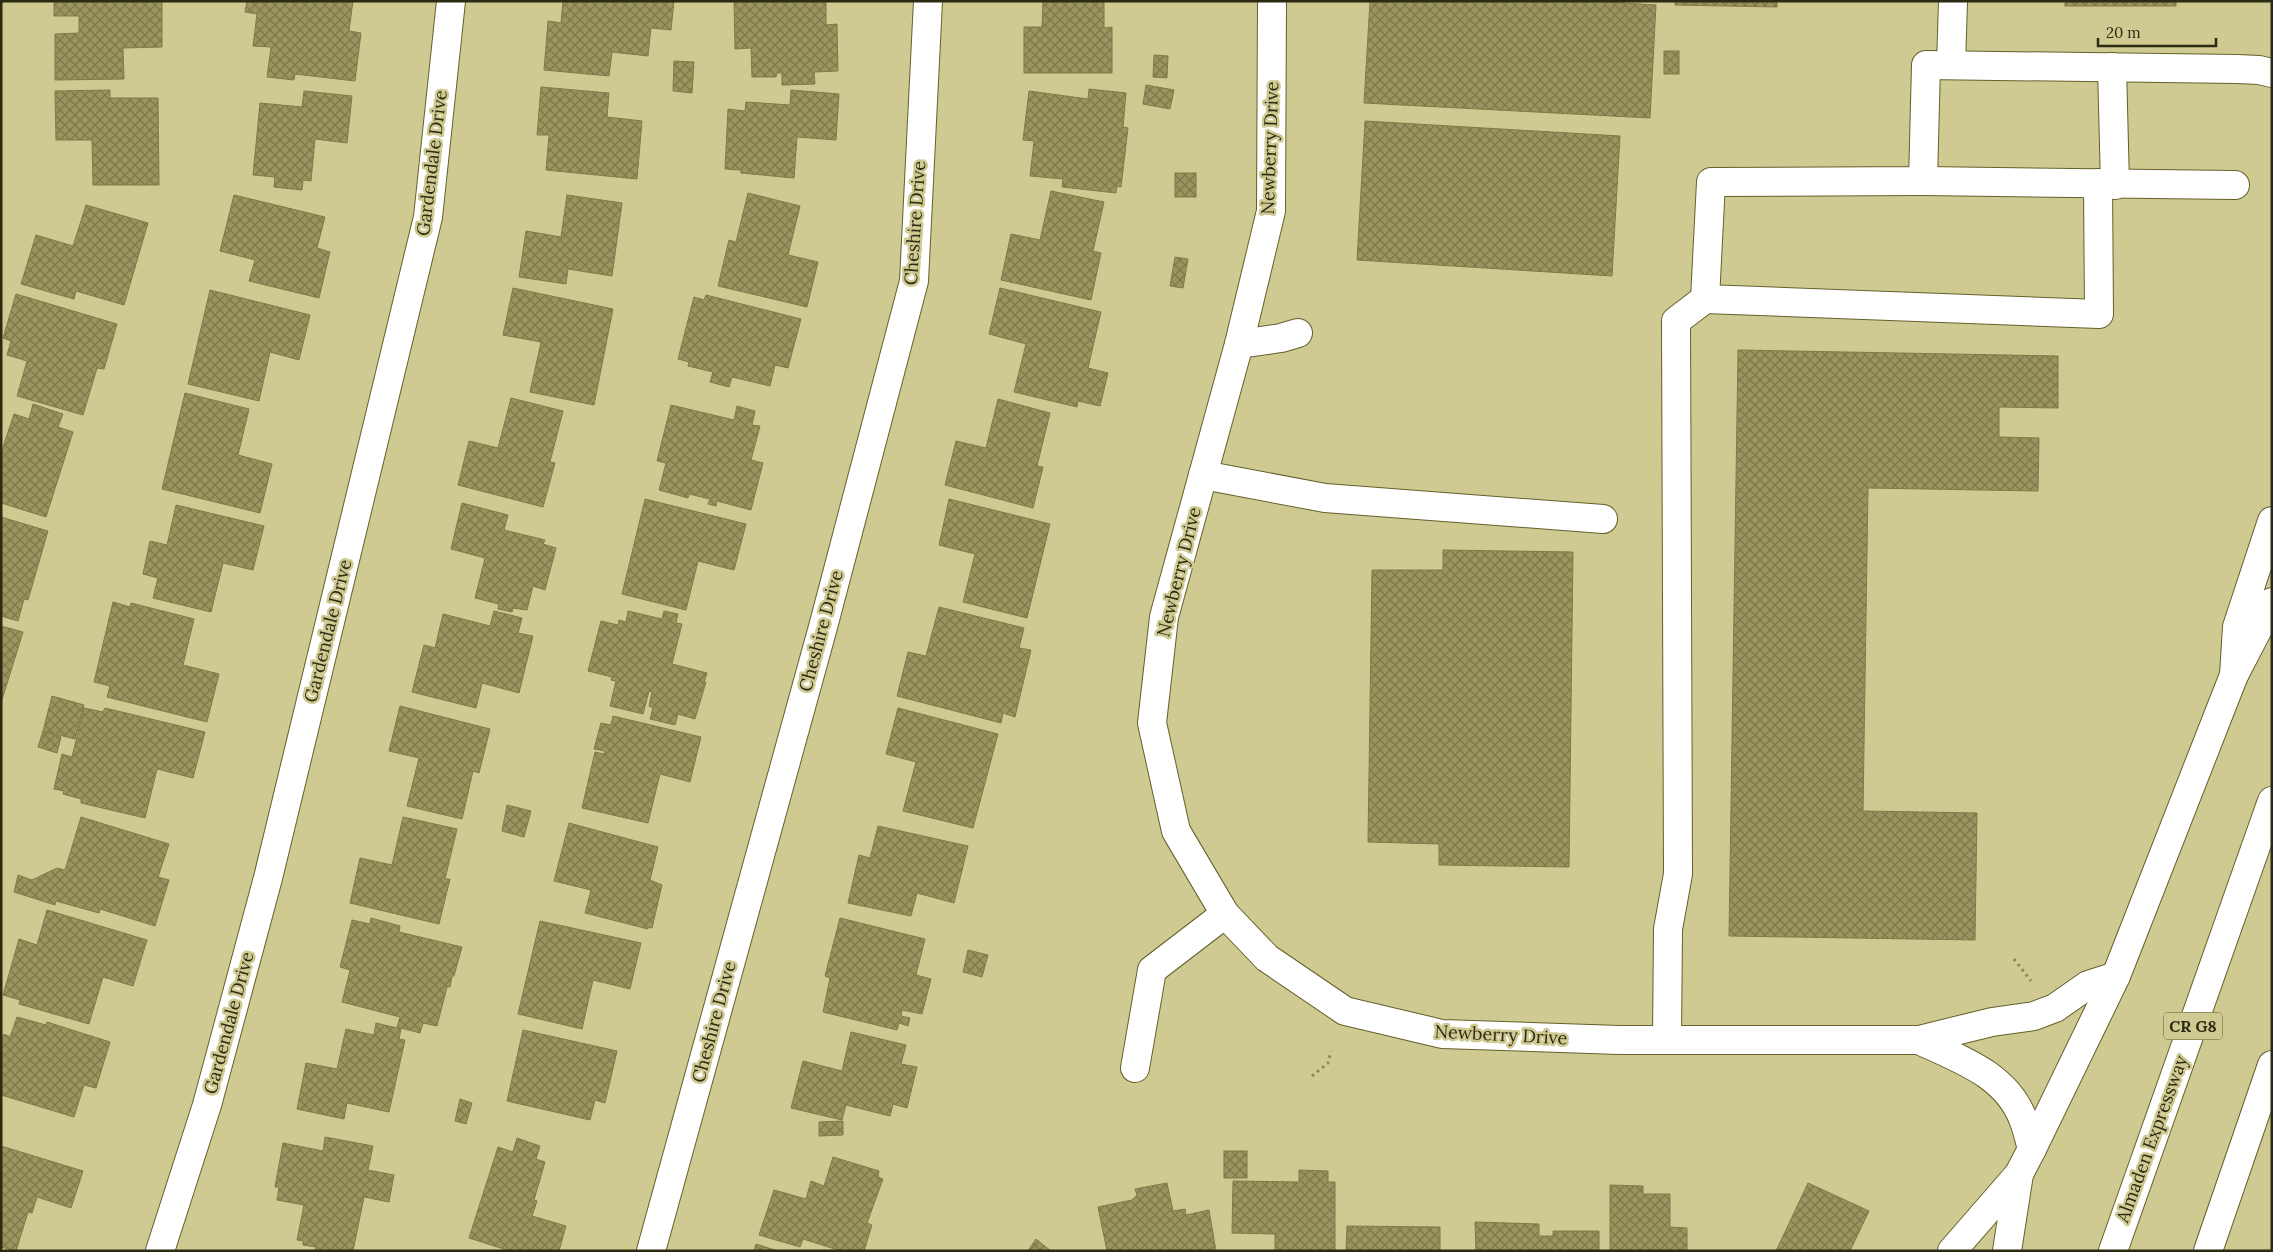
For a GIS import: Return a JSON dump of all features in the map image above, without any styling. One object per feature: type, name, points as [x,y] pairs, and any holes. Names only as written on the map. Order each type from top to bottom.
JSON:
[{"type":"main road","name":"Gardendale Drive","points":[[160,1251],[207,1105],[268,878],[428,217],[451,1]]},
{"type":"main road","name":"Cheshire Drive","points":[[651,1251],[825,618],[914,281],[928,1]]},
{"type":"main road","name":"Newberry Drive","points":[[1272,1],[1271,211],[1239,344],[1164,617],[1152,723],[1176,831],[1225,914],[1267,958],[1345,1011],[1442,1034],[1667,1040],[1919,1040]]},
{"type":"main road","points":[[1951,65],[1952,1]]},
{"type":"main road","points":[[1922,181],[1926,65],[2259,70],[2272,73]]},
{"type":"main road","points":[[1667,1040],[1668,930],[1678,874],[1676,321],[1705,299],[2099,314],[2112,67]]},
{"type":"main road","points":[[1705,299],[1712,182],[1922,181],[2235,185]]},
{"type":"main road","points":[[1239,344],[1281,338],[1298,333]]},
{"type":"main road","points":[[1203,475],[1325,498],[1602,519]]},
{"type":"main road","points":[[2234,675],[2236,627],[2272,521]]},
{"type":"main road","points":[[1952,1251],[2019,1174],[2032,1149],[2116,976],[2234,675],[2272,602]]},
{"type":"main road","name":"Almaden Expressway","points":[[2113,1251],[2272,801]]},
{"type":"main road","points":[[1135,1068],[1152,970],[1225,914]]},
{"type":"main road","points":[[1919,1040],[1992,1022],[2034,1016],[2054,1008],[2088,985],[2116,976]]},
{"type":"main road","points":[[1919,1040],[1983,1070],[2002,1085],[2023,1119],[2032,1149]]},
{"type":"main road","points":[[2208,1251],[2272,1065]]},
{"type":"main road","points":[[2007,1251],[2019,1174]]},
{"type":"path","points":[[2014,959],[2033,984]]},
{"type":"path","points":[[1312,1076],[1328,1063],[1331,1051]]},
{"type":"building","points":[[54,1],[162,1],[162,47],[123,48],[124,79],[55,80],[55,34],[79,33],[79,16],[54,16]]},
{"type":"building","points":[[247,1],[353,1],[349,31],[361,33],[355,81],[295,74],[294,80],[267,77],[271,47],[253,46],[257,14],[245,12]]},
{"type":"building","points":[[563,1],[674,1],[671,30],[651,28],[648,56],[612,52],[609,76],[544,70],[548,21],[561,23]]},
{"type":"building","points":[[734,1],[826,1],[826,25],[837,24],[838,71],[814,72],[815,84],[782,85],[782,73],[777,73],[776,77],[752,77],[751,48],[735,49]]},
{"type":"building","points":[[1043,1],[1104,1],[1104,28],[1112,27],[1112,73],[1024,73],[1024,27],[1042,27]]},
{"type":"building","points":[[1370,1],[1592,1],[1656,5],[1650,118],[1364,103]]},
{"type":"building","points":[[1675,1],[1777,1],[1777,7],[1675,5]]},
{"type":"building","points":[[2065,1],[2176,1],[2176,6],[2065,6]]},
{"type":"building","points":[[1664,51],[1679,51],[1679,74],[1664,74]]},
{"type":"building","points":[[1154,55],[1168,56],[1167,78],[1153,77]]},
{"type":"building","points":[[674,61],[694,62],[692,93],[673,91]]},
{"type":"building","points":[[1146,85],[1174,90],[1170,109],[1143,104]]},
{"type":"building","points":[[541,87],[609,93],[607,117],[642,121],[637,179],[546,170],[549,135],[537,135]]},
{"type":"building","points":[[1089,89],[1126,93],[1123,127],[1128,128],[1121,187],[1117,186],[1116,193],[1062,187],[1063,179],[1030,176],[1034,141],[1023,140],[1029,91],[1088,99]]},
{"type":"building","points":[[110,90],[110,98],[158,98],[159,185],[93,185],[92,140],[56,140],[55,91]]},
{"type":"building","points":[[791,90],[839,94],[836,140],[797,137],[794,178],[741,173],[741,170],[725,169],[728,109],[745,111],[746,102],[790,105]]},
{"type":"building","points":[[304,91],[352,96],[347,143],[315,139],[311,181],[303,180],[302,190],[274,187],[275,177],[253,175],[260,103],[302,107]]},
{"type":"building","points":[[1365,121],[1620,136],[1612,276],[1357,260]]},
{"type":"building","points":[[1175,173],[1196,173],[1196,197],[1175,197]]},
{"type":"building","points":[[1051,191],[1104,202],[1093,251],[1101,253],[1091,300],[1001,280],[1011,234],[1040,240]]},
{"type":"building","points":[[748,193],[800,206],[788,255],[818,262],[807,307],[718,286],[729,240],[736,242]]},
{"type":"building","points":[[234,195],[325,217],[317,248],[330,252],[319,298],[249,281],[255,260],[220,251]]},
{"type":"building","points":[[567,195],[622,203],[612,276],[568,269],[566,284],[519,277],[526,231],[561,237]]},
{"type":"building","points":[[86,205],[148,223],[124,305],[76,291],[74,299],[21,284],[36,235],[73,246]]},
{"type":"building","points":[[1175,257],[1188,259],[1183,288],[1170,286]]},
{"type":"building","points":[[513,288],[613,309],[594,405],[530,392],[541,342],[503,335]]},
{"type":"building","points":[[1000,288],[1101,312],[1088,368],[1108,373],[1100,406],[1078,401],[1077,407],[1014,392],[1026,344],[989,334]]},
{"type":"building","points":[[210,290],[310,315],[299,360],[270,352],[259,401],[188,384]]},
{"type":"building","points":[[16,294],[117,324],[104,369],[97,368],[83,415],[17,396],[27,361],[7,355],[11,341],[3,338]]},
{"type":"building","points":[[706,295],[801,319],[788,368],[775,365],[770,386],[732,377],[729,387],[710,382],[713,372],[688,366],[689,362],[678,359],[694,297],[704,300]]},
{"type":"building","points":[[1738,350],[2058,356],[2058,408],[1999,407],[1999,437],[2039,438],[2038,491],[1868,488],[1863,811],[1977,813],[1975,940],[1729,936]]},
{"type":"building","points":[[185,393],[249,409],[238,455],[272,464],[260,513],[162,489]]},
{"type":"building","points":[[511,398],[563,411],[550,462],[555,463],[543,507],[458,485],[469,441],[498,448]]},
{"type":"building","points":[[998,399],[1050,413],[1037,466],[1043,467],[1033,508],[945,485],[956,441],[986,448]]},
{"type":"building","points":[[33,404],[63,414],[58,427],[73,432],[46,517],[1,503],[1,453],[14,414],[29,419]]},
{"type":"building","points":[[671,405],[734,420],[737,406],[755,411],[752,425],[760,426],[751,460],[763,463],[751,510],[717,501],[716,506],[708,504],[710,499],[689,494],[688,498],[659,490],[666,463],[657,461]]},
{"type":"building","points":[[645,499],[746,524],[734,570],[698,561],[686,610],[622,594]]},
{"type":"building","points":[[949,499],[1050,524],[1027,618],[963,602],[975,554],[939,545]]},
{"type":"building","points":[[462,503],[508,515],[504,530],[545,540],[543,544],[556,548],[545,590],[533,586],[527,610],[513,608],[512,612],[498,609],[499,604],[475,598],[485,558],[451,549]]},
{"type":"building","points":[[176,505],[264,526],[253,570],[223,563],[211,612],[153,598],[158,578],[143,574],[150,541],[167,545]]},
{"type":"building","points":[[1,517],[48,531],[28,600],[24,599],[18,621],[1,616]]},
{"type":"building","points":[[1443,550],[1573,552],[1569,867],[1439,865],[1439,844],[1368,842],[1372,570],[1443,570]]},
{"type":"building","points":[[113,602],[130,607],[131,603],[194,619],[183,665],[219,674],[207,722],[107,697],[110,686],[94,682]]},
{"type":"building","points":[[939,607],[1024,628],[1019,648],[1031,650],[1015,717],[1003,713],[1001,723],[897,696],[908,652],[926,656]]},
{"type":"building","points":[[494,611],[522,618],[518,633],[533,636],[519,693],[482,683],[476,708],[412,692],[424,645],[435,648],[443,614],[490,626]]},
{"type":"building","points":[[628,611],[662,619],[664,611],[678,614],[676,623],[682,624],[672,664],[707,673],[695,719],[678,714],[675,725],[650,719],[653,708],[649,706],[652,692],[649,691],[643,714],[610,706],[616,681],[611,680],[612,677],[588,671],[601,621],[618,625],[619,620],[626,622]]},
{"type":"building","points":[[1,626],[23,632],[1,703]]},
{"type":"building","points":[[52,696],[84,705],[75,739],[43,731]]},
{"type":"building","points":[[400,706],[490,729],[479,773],[473,771],[462,819],[407,806],[419,758],[389,751]]},
{"type":"building","points":[[84,708],[103,712],[105,708],[205,732],[193,778],[157,769],[145,818],[81,803],[81,799],[63,794],[64,791],[54,789],[62,754],[72,757]]},
{"type":"building","points":[[898,708],[998,734],[973,828],[903,811],[916,762],[886,754]]},
{"type":"building","points":[[613,716],[701,737],[690,782],[660,774],[648,823],[582,808],[595,752],[604,754],[605,751],[594,749],[601,723],[611,725]]},
{"type":"building","points":[[43,731],[61,737],[57,753],[38,747]]},
{"type":"building","points":[[507,805],[531,811],[524,837],[502,831]]},
{"type":"building","points":[[81,817],[169,844],[158,877],[169,880],[155,926],[100,909],[99,913],[56,901],[55,905],[14,892],[18,875],[32,880],[57,868],[65,870]]},
{"type":"building","points":[[403,817],[457,829],[445,879],[450,879],[439,924],[350,903],[360,858],[392,865]]},
{"type":"building","points":[[569,823],[658,847],[650,880],[662,885],[652,928],[648,927],[648,929],[585,913],[591,890],[554,881]]},
{"type":"building","points":[[878,826],[968,846],[954,903],[917,893],[911,916],[848,903],[859,855],[870,858]]},
{"type":"building","points":[[47,910],[147,940],[133,986],[103,977],[89,1024],[19,1004],[20,1000],[3,995],[19,939],[37,945]]},
{"type":"building","points":[[371,918],[400,926],[399,932],[462,947],[450,987],[447,987],[437,1026],[423,1023],[420,1033],[397,1027],[400,1017],[342,1002],[350,970],[340,967],[352,920],[370,924]]},
{"type":"building","points":[[840,918],[925,939],[916,975],[931,979],[922,1014],[902,1010],[901,1016],[910,1018],[908,1026],[899,1023],[897,1030],[823,1012],[830,978],[825,976]]},
{"type":"building","points":[[540,921],[641,943],[630,989],[593,980],[582,1029],[518,1014]]},
{"type":"building","points":[[968,950],[988,955],[982,977],[963,972]]},
{"type":"building","points":[[17,1017],[46,1025],[47,1022],[110,1042],[96,1088],[84,1085],[74,1117],[1,1095],[1,1042],[4,1034],[10,1037]]},
{"type":"building","points":[[376,1023],[401,1029],[399,1039],[405,1040],[389,1112],[347,1103],[344,1119],[297,1109],[306,1063],[337,1069],[346,1029],[374,1035]]},
{"type":"building","points":[[523,1030],[617,1051],[605,1103],[595,1100],[590,1120],[507,1101]]},
{"type":"building","points":[[851,1032],[906,1045],[901,1064],[917,1067],[907,1108],[893,1104],[890,1116],[846,1105],[842,1120],[791,1108],[803,1061],[842,1071]]},
{"type":"building","points":[[460,1099],[472,1103],[466,1124],[455,1121]]},
{"type":"building","points":[[843,1121],[843,1135],[819,1136],[819,1122]]},
{"type":"building","points":[[325,1137],[373,1146],[368,1170],[394,1175],[389,1202],[364,1197],[353,1251],[315,1251],[316,1247],[303,1245],[303,1241],[297,1240],[304,1205],[277,1200],[279,1187],[275,1187],[283,1143],[323,1151]]},
{"type":"building","points":[[517,1138],[540,1146],[536,1159],[545,1162],[534,1200],[537,1201],[532,1216],[566,1226],[559,1251],[510,1251],[469,1238],[498,1147],[513,1152]]},
{"type":"building","points":[[1,1146],[83,1171],[71,1208],[37,1197],[32,1213],[28,1212],[16,1251],[1,1247]]},
{"type":"building","points":[[1224,1151],[1247,1151],[1247,1178],[1224,1178]]},
{"type":"building","points":[[833,1157],[879,1171],[878,1177],[883,1179],[867,1223],[872,1225],[864,1251],[841,1251],[803,1239],[800,1247],[759,1235],[774,1190],[806,1199],[811,1181],[824,1186]]},
{"type":"building","points":[[1299,1170],[1328,1171],[1328,1182],[1335,1182],[1335,1251],[1275,1251],[1275,1234],[1232,1233],[1233,1181],[1299,1182]]},
{"type":"building","points":[[1167,1183],[1173,1211],[1185,1209],[1186,1215],[1209,1210],[1216,1251],[1107,1251],[1098,1207],[1132,1200],[1137,1195],[1135,1189]]},
{"type":"building","points":[[1808,1183],[1869,1211],[1850,1251],[1776,1251]]},
{"type":"building","points":[[1610,1185],[1643,1186],[1643,1194],[1670,1194],[1670,1227],[1687,1228],[1687,1251],[1610,1251]]},
{"type":"building","points":[[1475,1222],[1539,1224],[1539,1236],[1553,1236],[1553,1231],[1599,1231],[1599,1251],[1476,1251]]},
{"type":"building","points":[[1347,1226],[1440,1227],[1440,1251],[1346,1251]]},
{"type":"building","points":[[1036,1239],[1051,1251],[1028,1251]]},
{"type":"building","points":[[756,1244],[778,1251],[754,1251]]}]
